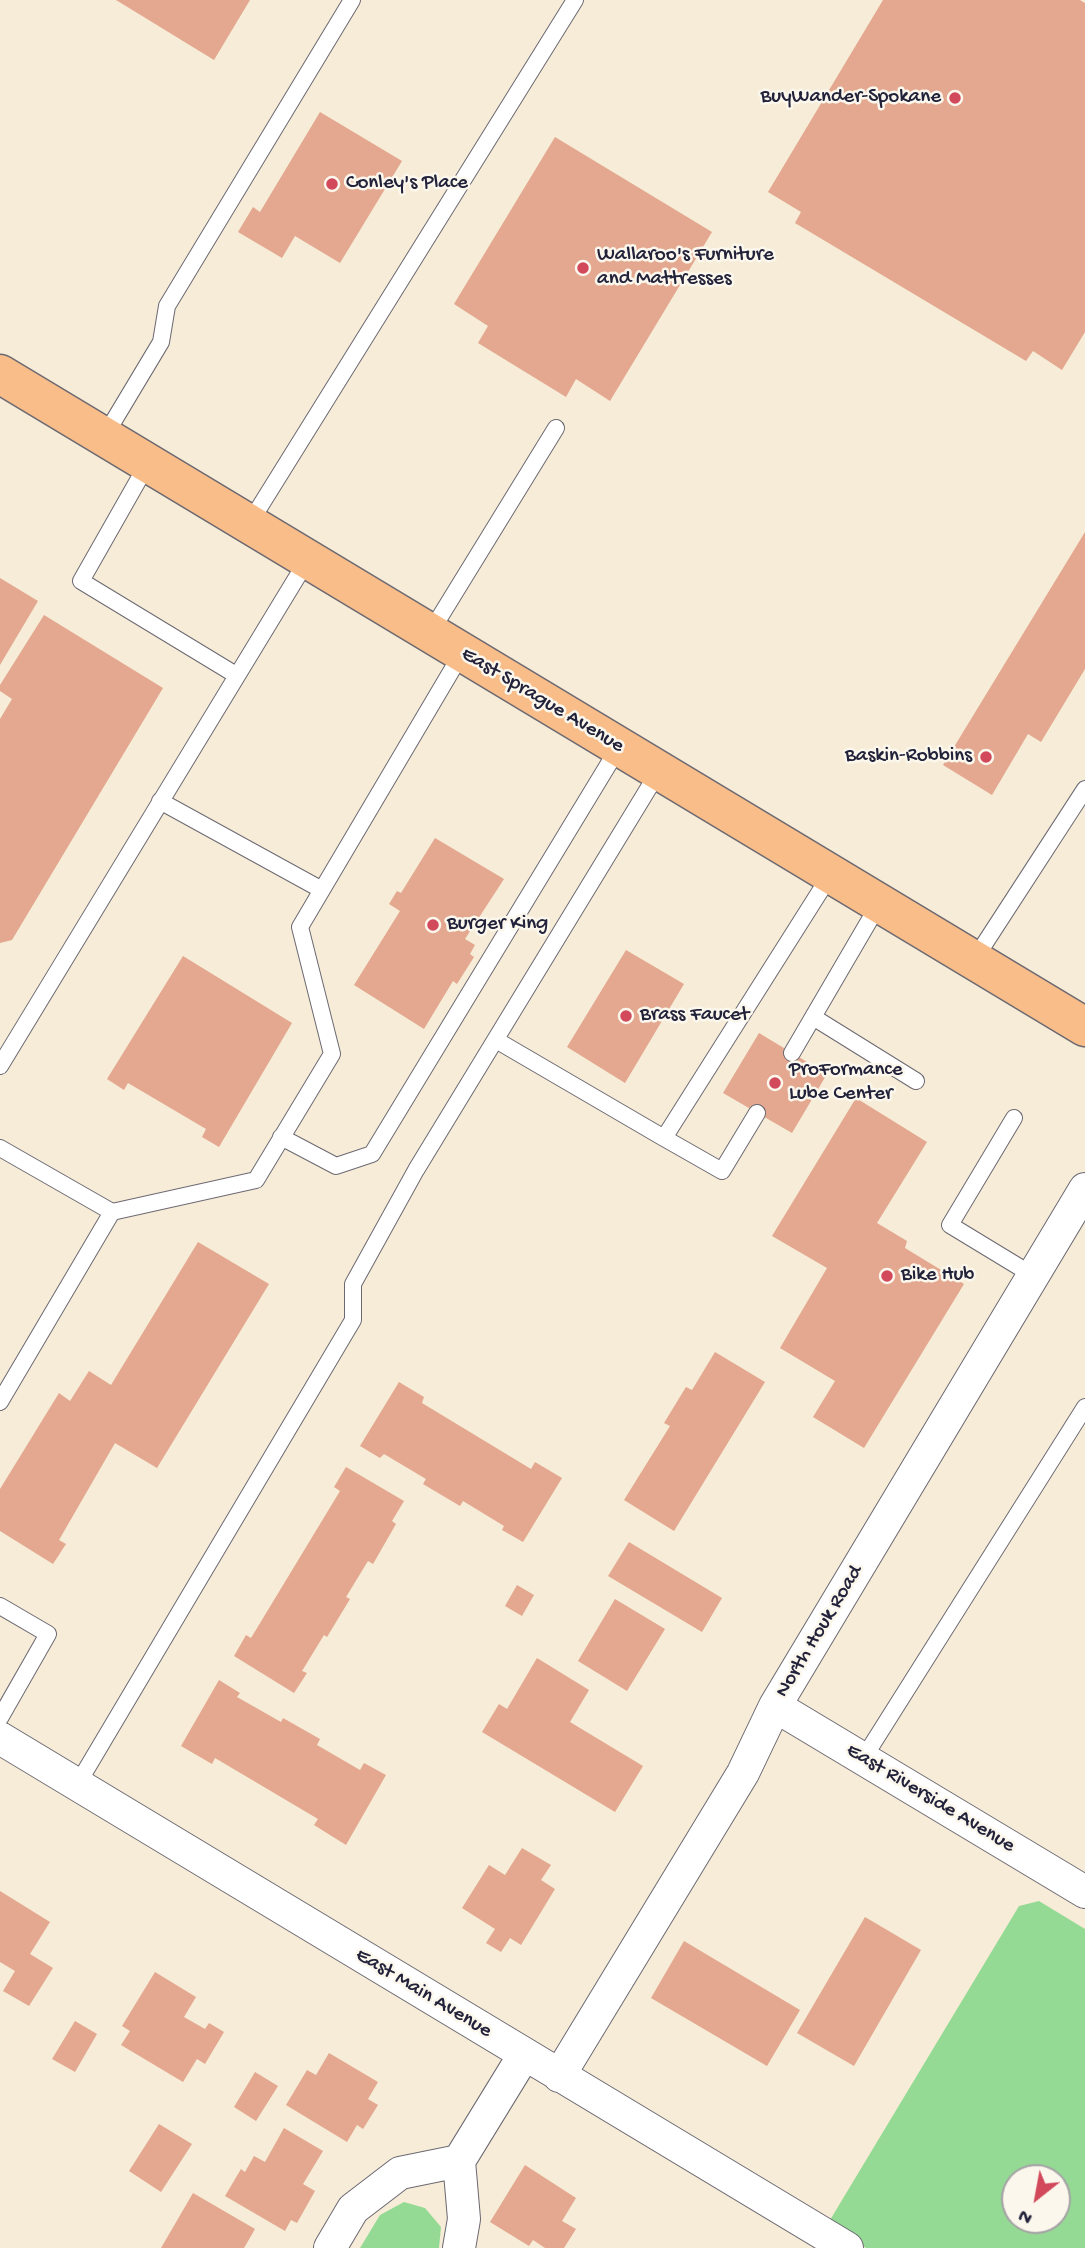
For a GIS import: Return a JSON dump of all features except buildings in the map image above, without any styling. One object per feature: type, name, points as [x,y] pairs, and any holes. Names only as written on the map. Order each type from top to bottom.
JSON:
[{"type":"main road","name":"East Sprague Avenue","points":[[0,374],[1085,1027]]},
{"type":"street","name":"North Houk Road","points":[[559,2076],[743,1773],[775,1706],[1085,1189]]},
{"type":"street","name":"East Riverside Avenue","points":[[775,1706],[1085,1892]]},
{"type":"street","name":"East Main Avenue","points":[[0,1738],[847,2248]]},
{"type":"street","points":[[459,2248],[464,2219],[459,2161],[524,2055]]},
{"type":"street","points":[[330,2248],[354,2209],[400,2173],[459,2161]]},
{"type":"lane","points":[[104,437],[161,342],[167,306],[352,0]]},
{"type":"lane","points":[[249,524],[575,0]]},
{"type":"lane","points":[[0,1148],[111,1212],[256,1180],[332,1054],[300,927],[322,890],[555,428]]},
{"type":"lane","points":[[148,463],[81,581],[236,675]]},
{"type":"lane","points":[[0,1066],[308,559]]},
{"type":"lane","points":[[281,1137],[336,1166],[372,1154],[619,747]]},
{"type":"lane","points":[[77,1785],[353,1320],[352,1284],[416,1170],[659,771]]},
{"type":"lane","points":[[974,960],[1085,789]]},
{"type":"lane","points":[[160,801],[322,890]]},
{"type":"lane","points":[[664,1138],[831,874]]},
{"type":"lane","points":[[792,1053],[879,903]]},
{"type":"lane","points":[[813,1017],[916,1081]]},
{"type":"lane","points":[[496,1040],[722,1171],[757,1113]]},
{"type":"lane","points":[[1014,1118],[950,1225],[1034,1276]]},
{"type":"lane","points":[[0,1402],[111,1212]]},
{"type":"lane","points":[[863,1759],[1085,1408]]},
{"type":"lane","points":[[0,1606],[48,1634],[0,1718]]},
{"type":"green space","points":[[1039,1901],[1085,1929],[1085,2248],[866,2248],[827,2225],[1019,1906]]},
{"type":"green space","points":[[404,2202],[425,2208],[441,2227],[439,2248],[360,2248],[380,2215]]},
{"type":"place","name":"BuyWander-Spokane","points":[[955,98]]},
{"type":"place","name":"Conley's Place","points":[[332,184]]},
{"type":"place","name":"Wallaroo's Furniture and Mattresses","points":[[583,268]]},
{"type":"place","name":"Baskin-Robbins","points":[[986,757]]},
{"type":"place","name":"Burger King","points":[[433,925]]},
{"type":"place","name":"Brass Faucet","points":[[626,1016]]},
{"type":"place","name":"ProFormance Lube Center","points":[[775,1083]]},
{"type":"place","name":"Bike Hub","points":[[887,1276]]}]
